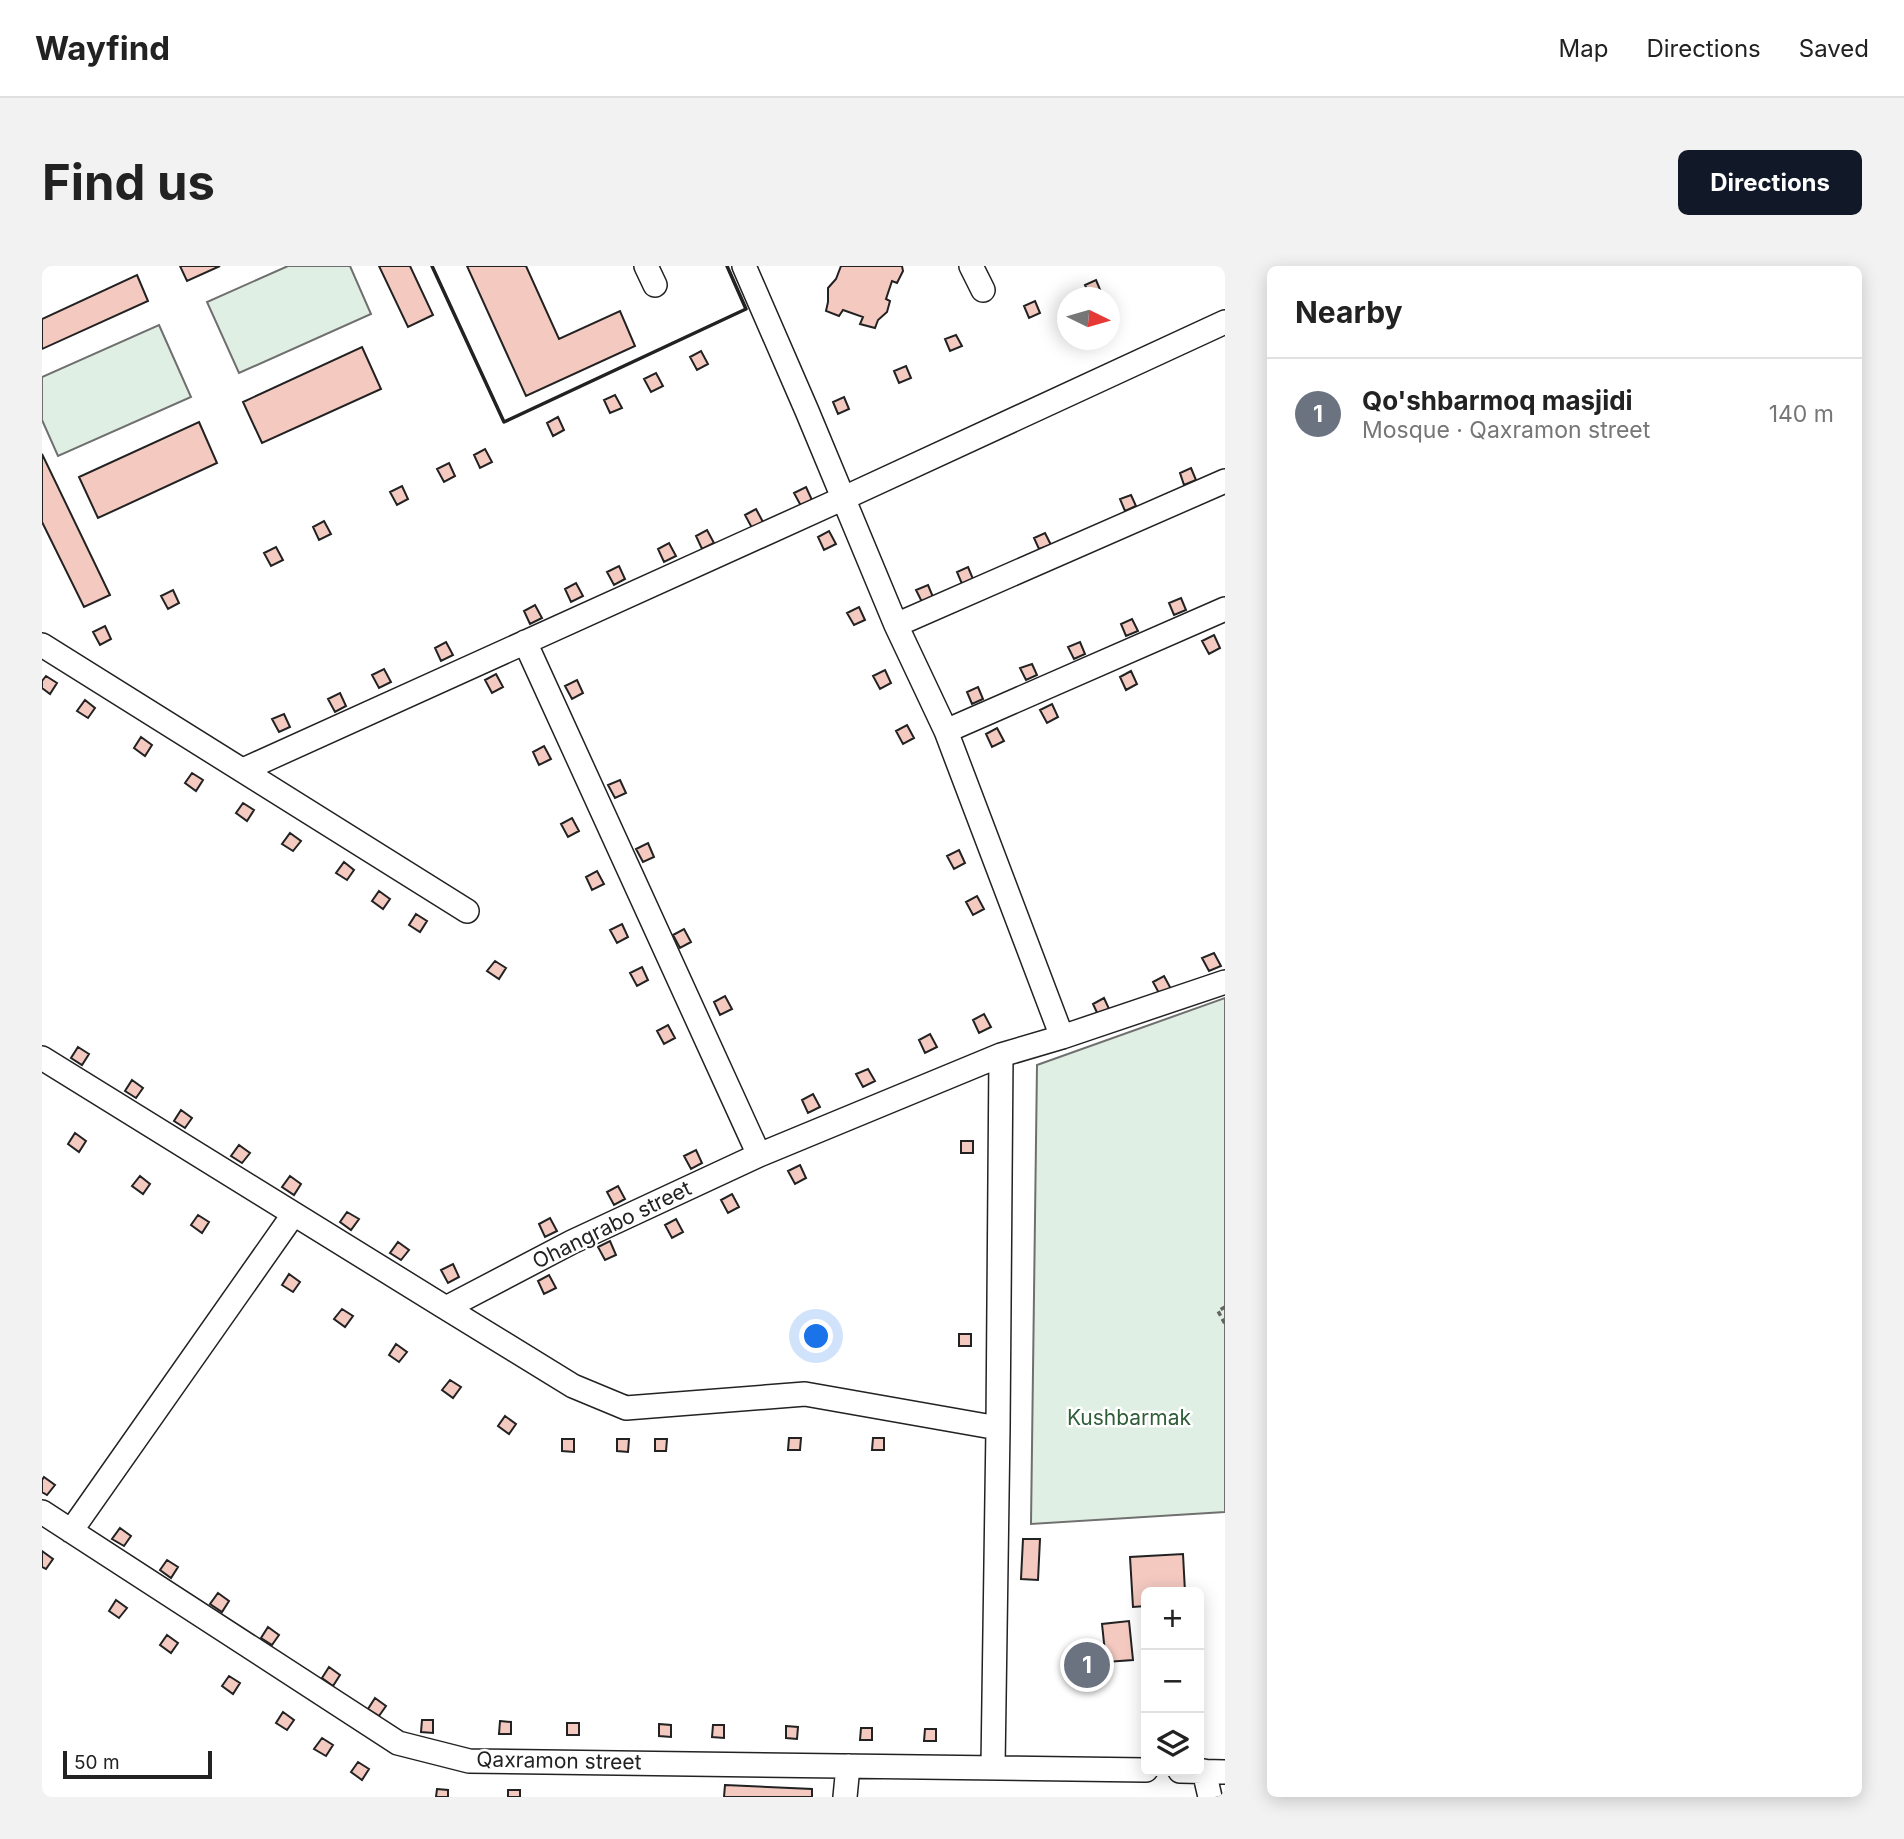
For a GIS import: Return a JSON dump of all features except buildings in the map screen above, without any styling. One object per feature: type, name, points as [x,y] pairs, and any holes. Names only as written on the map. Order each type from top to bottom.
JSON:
[{"type":"street","points":[[744,266],[896,625],[946,731],[1062,1037]]},
{"type":"street","points":[[971,266],[983,290]]},
{"type":"street","points":[[243,769],[1225,323]]},
{"type":"street","points":[[896,625],[1225,481]]},
{"type":"street","points":[[946,731],[1225,609]]},
{"type":"street","points":[[526,642],[759,1155]]},
{"type":"street","points":[[42,645],[467,911]]},
{"type":"street","name":"Ohangrabo street","points":[[446,1308],[572,1242],[759,1155],[1001,1055],[1225,982]]},
{"type":"street","points":[[993,1767],[1001,1055]]},
{"type":"street","points":[[42,1058],[573,1386],[626,1408],[805,1394],[998,1428]]},
{"type":"street","points":[[71,1531],[293,1215]]},
{"type":"street","name":"Qaxramon street","points":[[42,1511],[398,1743],[469,1761],[1141,1770]]},
{"type":"street","points":[[845,1797],[848,1766]]},
{"type":"street","points":[[1210,1797],[1214,1771]]},
{"type":"path","points":[[1225,1307],[1218,1311],[1225,1324]]},
{"type":"green space","points":[[288,266],[350,266],[371,314],[239,373],[207,302]]},
{"type":"green space","points":[[159,325],[191,397],[58,456],[42,420],[42,377]]},
{"type":"green space","name":"Kushbarmak","points":[[1225,998],[1225,1512],[1031,1524],[1037,1065]]},
{"type":"wall","points":[[432,266],[504,422],[746,309],[727,266]]},
{"type":"place","name":"Qo'shbarmoq masjidi","points":[[1087,1665]]}]
